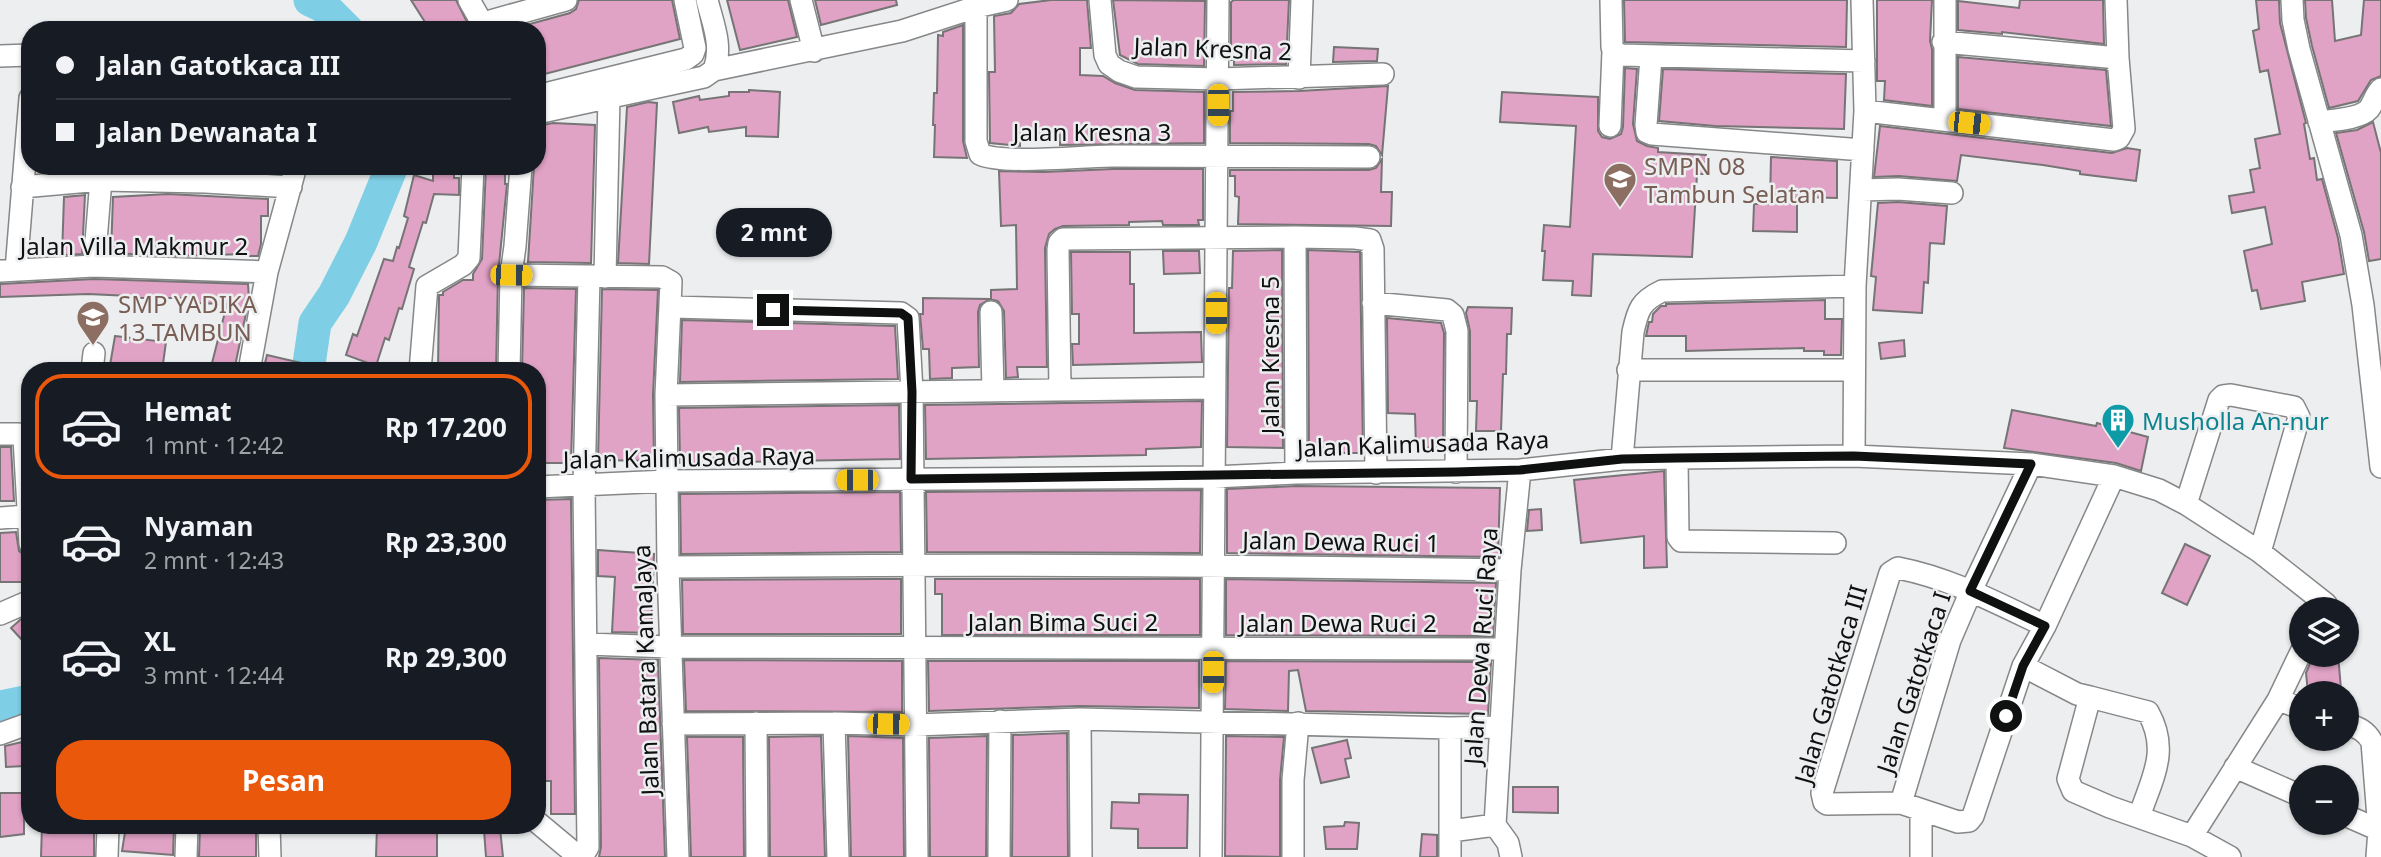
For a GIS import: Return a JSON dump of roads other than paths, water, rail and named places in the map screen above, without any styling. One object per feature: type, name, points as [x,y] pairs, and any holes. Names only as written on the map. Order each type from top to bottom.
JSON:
[{"type":"street","points":[[469,0],[481,21]]},
{"type":"street","points":[[500,21],[566,0]]},
{"type":"street","points":[[546,94],[686,59],[693,54],[695,38],[685,0]]},
{"type":"street","points":[[707,0],[718,44],[719,58],[714,70]]},
{"type":"street","points":[[801,0],[814,51]]},
{"type":"street","points":[[546,111],[704,77],[714,70],[902,31],[1007,0]]},
{"type":"street","name":"Jalan Kresna 2","points":[[1100,0],[1105,55],[1109,64],[1136,77],[1218,79],[1383,74]]},
{"type":"street","points":[[1211,857],[1218,0]]},
{"type":"street","points":[[1299,78],[1302,0]]},
{"type":"street","points":[[1610,126],[1614,51],[1611,0]]},
{"type":"street","points":[[1854,456],[1855,286],[1865,111],[1863,0]]},
{"type":"street","points":[[1945,0],[1945,120]]},
{"type":"street","points":[[1865,111],[2114,140],[2119,138],[2124,129],[2116,0]]},
{"type":"street","points":[[2292,0],[2299,49],[2351,235],[2363,305],[2381,467]]},
{"type":"street","name":"Jalan Kresna 3","points":[[976,7],[976,141],[980,154],[985,157],[1021,159],[1112,156],[1218,158]]},
{"type":"street","points":[[1943,41],[2118,58]]},
{"type":"street","points":[[1614,51],[1620,55],[1651,57],[1864,61]]},
{"type":"street","points":[[0,56],[21,55]]},
{"type":"street","points":[[1651,57],[1647,132],[1863,150]]},
{"type":"street","points":[[2319,122],[2362,114],[2371,106],[2374,96],[2381,89]]},
{"type":"street","points":[[546,828],[581,857],[588,847],[584,486],[609,96]]},
{"type":"street","points":[[1218,158],[1369,157]]},
{"type":"street","points":[[8,270],[23,175]]},
{"type":"street","points":[[22,187],[91,175]]},
{"type":"street","points":[[94,266],[102,175]]},
{"type":"street","points":[[125,175],[205,182],[293,177],[267,272],[251,362]]},
{"type":"street","points":[[421,362],[427,286],[464,265],[469,258],[473,175]]},
{"type":"street","points":[[509,362],[511,275],[520,175]]},
{"type":"street","points":[[1861,190],[1898,189],[1952,193]]},
{"type":"street","points":[[1060,390],[1059,243],[1068,238],[1295,237],[1370,240],[1376,473]]},
{"type":"street","name":"Jalan Kresna 5","points":[[1295,237],[1296,473]]},
{"type":"street","name":"Jalan Villa Makmur 2","points":[[8,270],[94,266],[267,272]]},
{"type":"street","points":[[511,275],[597,277]]},
{"type":"street","name":"Jalan Batara KamaJaya","points":[[597,277],[662,277],[668,279],[672,287],[667,395],[667,481],[669,647],[678,857]]},
{"type":"street","points":[[1622,459],[1628,370],[1637,312],[1647,298],[1662,291],[1855,286]]},
{"type":"street","points":[[1373,303],[1447,310],[1453,315],[1457,331],[1456,472]]},
{"type":"street","points":[[671,307],[901,313],[910,322],[917,857]]},
{"type":"street","points":[[992,312],[993,391]]},
{"type":"street","points":[[1628,370],[1854,370]]},
{"type":"street","points":[[667,395],[1215,387]]},
{"type":"street","points":[[2186,504],[2219,400],[2223,396],[2231,395],[2294,407],[2299,417],[2260,552]]},
{"type":"street","points":[[0,434],[21,436]]},
{"type":"street","name":"Jalan Kalimusada Raya","points":[[546,487],[667,481],[1214,477],[1296,473],[1456,472],[1520,470],[1622,459],[1677,458],[1854,456],[2031,464],[2159,490],[2186,504],[2260,552],[2313,597]]},
{"type":"street","points":[[1677,458],[1678,537],[1681,541],[1835,544]]},
{"type":"street","name":"Jalan Gatotkaca I","points":[[1921,857],[1911,807],[1946,652],[1970,591],[2031,464]]},
{"type":"street","name":"Jalan Dewa Ruci Raya","points":[[1495,825],[1504,649],[1520,470]]},
{"type":"street","name":"Jalan Gatotkaca III","points":[[1970,591],[1927,574],[1898,568],[1890,573],[1822,797],[1828,804],[1911,807],[1958,822],[1969,821],[1973,816],[2023,666],[2045,626],[2113,481]]},
{"type":"street","points":[[0,518],[21,516]]},
{"type":"street","name":"Jalan Dewa Ruci 1","points":[[668,566],[1214,565],[1510,570]]},
{"type":"street","points":[[1970,591],[2045,626]]},
{"type":"street","points":[[3,611],[21,604]]},
{"type":"street","name":"Jalan Bima Suci 2","points":[[587,644],[669,647],[1213,647]]},
{"type":"street","name":"Jalan Dewa Ruci 2","points":[[1213,647],[1504,649]]},
{"type":"street","points":[[2023,666],[2077,694],[2148,712],[2160,740],[2158,758],[2139,817]]},
{"type":"street","points":[[2192,836],[2278,700],[2294,667]]},
{"type":"street","points":[[2090,697],[2068,779],[2073,791],[2192,836],[2226,856]]},
{"type":"street","points":[[2278,700],[2289,704]]},
{"type":"street","points":[[673,724],[915,725],[1080,719],[1500,727]]},
{"type":"street","points":[[1080,719],[1081,857]]},
{"type":"street","points":[[999,857],[1000,722]]},
{"type":"street","points":[[756,723],[757,857]]},
{"type":"street","points":[[834,723],[838,857]]},
{"type":"street","points":[[1293,857],[1293,780],[1298,723]]},
{"type":"street","points":[[0,734],[21,726]]},
{"type":"street","points":[[1450,728],[1450,857]]},
{"type":"street","points":[[2359,728],[2368,734],[2372,742],[2379,830],[2377,857]]},
{"type":"street","points":[[2235,767],[2289,791]]},
{"type":"street","points":[[2359,821],[2379,830]]},
{"type":"street","points":[[1451,831],[1495,825],[1508,843],[1511,857]]},
{"type":"street","points":[[107,857],[108,834]]},
{"type":"street","points":[[186,857],[187,834]]},
{"type":"street","points":[[269,834],[270,857]]},
{"type":"waterway","points":[[310,0],[323,6],[338,21]]},
{"type":"waterway","points":[[309,362],[315,323],[334,295],[361,242],[388,175]]},
{"type":"waterway","points":[[0,707],[21,703]]},
{"type":"place","name":"SMPN 08 Tambun Selatan","points":[[1620,209]]},
{"type":"place","name":"SMP YADIKA 13 TAMBUN","points":[[93,347]]},
{"type":"place","name":"Musholla An-nur","points":[[2118,450]]}]
